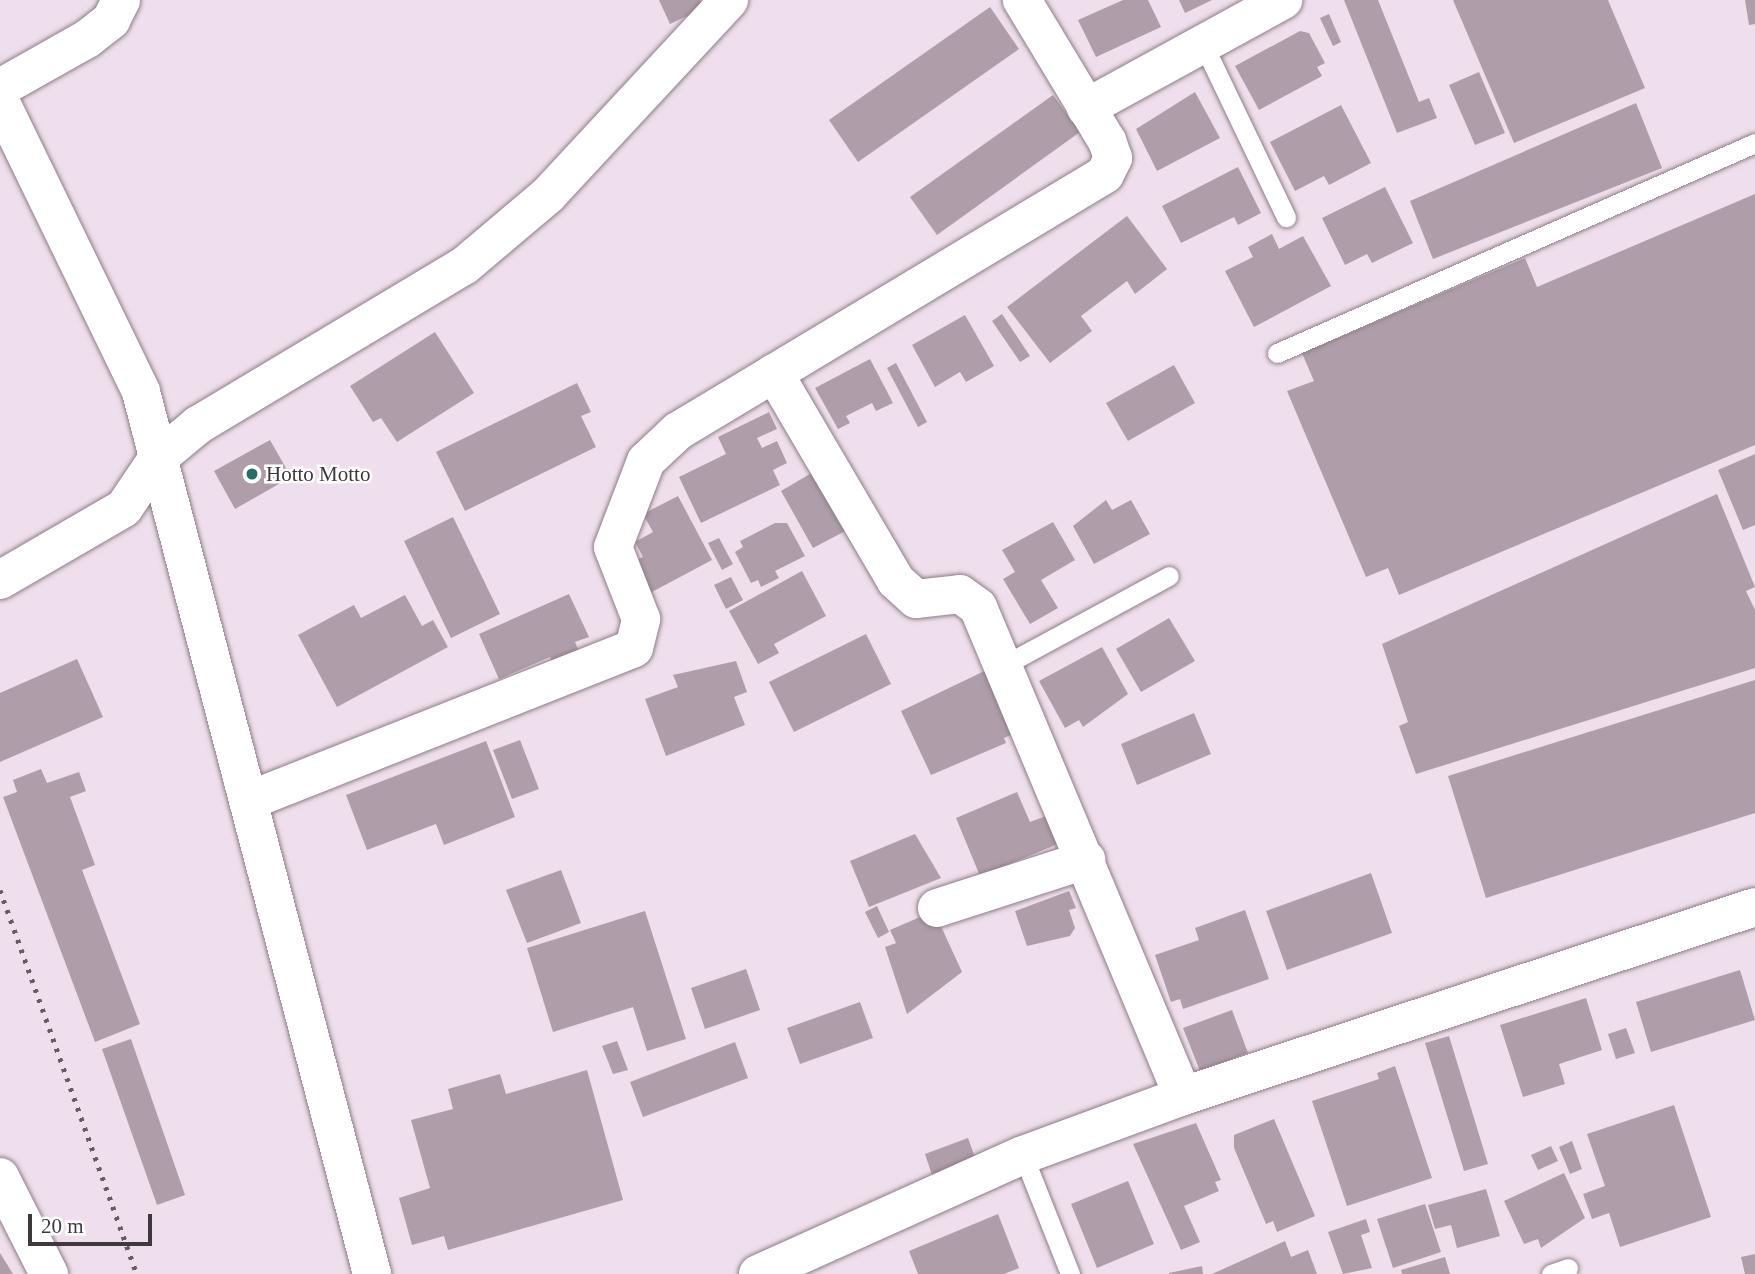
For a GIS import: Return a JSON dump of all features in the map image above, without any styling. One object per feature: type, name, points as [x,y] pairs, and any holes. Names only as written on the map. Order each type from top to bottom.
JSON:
[{"type":"street","points":[[0,88],[87,39],[111,20],[121,0]]},
{"type":"street","points":[[0,580],[124,508],[158,459],[198,425],[464,265],[548,195],[729,0]]},
{"type":"street","points":[[248,801],[634,648],[641,619],[613,547],[646,461],[678,432],[1105,174],[1113,158],[1022,0]]},
{"type":"street","points":[[1086,108],[1283,0]]},
{"type":"street","points":[[0,101],[141,392],[372,1274]]},
{"type":"street","points":[[774,373],[896,581],[916,599],[960,594],[978,607],[1006,664],[1183,1096]]},
{"type":"street","points":[[937,908],[1086,860]]},
{"type":"street","points":[[758,1274],[1023,1155],[1183,1096],[1755,907]]},
{"type":"street","points":[[0,1177],[48,1274]]},
{"type":"lane","points":[[1203,46],[1286,217]]},
{"type":"lane","points":[[1277,353],[1755,143]]},
{"type":"lane","points":[[1006,664],[1169,576]]},
{"type":"lane","points":[[1023,1155],[1070,1274]]},
{"type":"building","points":[[659,0],[700,0],[704,8],[670,24]]},
{"type":"building","points":[[1123,0],[1148,0],[1161,27],[1096,57],[1078,20]]},
{"type":"building","points":[[1179,0],[1212,0],[1185,13]]},
{"type":"building","points":[[1344,0],[1378,0],[1419,102],[1429,98],[1437,118],[1397,133]]},
{"type":"building","points":[[1453,0],[1608,0],[1645,88],[1514,143]]},
{"type":"building","points":[[1745,0],[1755,0],[1755,24],[1749,25]]},
{"type":"building","points":[[990,7],[1019,49],[858,162],[829,120]]},
{"type":"building","points":[[1329,14],[1341,42],[1333,46],[1320,18]]},
{"type":"building","points":[[1300,31],[1309,33],[1325,63],[1317,67],[1322,76],[1259,110],[1235,66]]},
{"type":"building","points":[[1479,72],[1505,133],[1475,145],[1449,85]]},
{"type":"building","points":[[1195,92],[1220,138],[1157,171],[1136,129]]},
{"type":"building","points":[[1053,95],[1080,132],[937,235],[910,197]]},
{"type":"building","points":[[1636,103],[1662,168],[1433,259],[1410,201]]},
{"type":"building","points":[[1341,105],[1371,163],[1329,185],[1324,176],[1295,191],[1270,142]]},
{"type":"building","points":[[1238,167],[1261,213],[1238,225],[1234,217],[1181,243],[1162,206]]},
{"type":"building","points":[[1385,187],[1413,243],[1372,263],[1367,254],[1345,265],[1322,218]]},
{"type":"building","points":[[1755,194],[1755,445],[1399,595],[1388,568],[1366,577],[1287,391],[1314,381],[1302,353],[1525,258],[1537,287]]},
{"type":"building","points":[[1127,216],[1167,269],[1135,294],[1127,281],[1081,316],[1092,331],[1050,363],[1007,307]]},
{"type":"building","points":[[1272,234],[1279,249],[1303,236],[1331,286],[1254,327],[1225,271],[1253,257],[1248,247]]},
{"type":"building","points":[[1002,314],[1030,356],[1020,362],[992,321]]},
{"type":"building","points":[[965,315],[994,366],[966,382],[960,372],[935,387],[912,345]]},
{"type":"building","points":[[435,332],[474,393],[397,442],[381,418],[373,422],[350,386]]},
{"type":"building","points":[[870,359],[893,403],[876,411],[872,403],[846,416],[850,423],[838,429],[815,388]]},
{"type":"building","points":[[896,363],[927,422],[918,427],[887,368]]},
{"type":"building","points":[[1174,365],[1195,403],[1128,441],[1106,403]]},
{"type":"building","points":[[577,383],[591,412],[581,416],[596,447],[465,511],[436,452]]},
{"type":"building","points":[[769,412],[777,429],[757,438],[762,448],[777,441],[787,463],[773,470],[780,485],[701,523],[679,477],[726,454],[718,437]]},
{"type":"building","name":"Hotto Motto","points":[[270,440],[291,477],[235,509],[214,471]]},
{"type":"building","points":[[1755,454],[1755,525],[1743,530],[1718,470]]},
{"type":"building","points":[[820,468],[853,527],[813,548],[781,491]]},
{"type":"building","points":[[1717,494],[1755,587],[1746,591],[1755,610],[1755,668],[1416,774],[1399,726],[1408,722],[1382,644]]},
{"type":"building","points":[[678,496],[712,560],[650,593],[633,562],[643,557],[635,542],[653,532],[643,514]]},
{"type":"building","points":[[1106,500],[1112,510],[1131,500],[1150,534],[1094,564],[1073,526]]},
{"type":"building","points":[[453,517],[500,614],[451,638],[404,541]]},
{"type":"building","points":[[1053,522],[1075,560],[1041,580],[1058,608],[1030,624],[1003,579],[1015,572],[1002,550]]},
{"type":"building","points":[[775,523],[787,523],[805,556],[775,571],[779,578],[761,587],[758,580],[751,583],[735,552],[743,547],[740,541]]},
{"type":"building","points":[[719,538],[733,564],[722,570],[708,543]]},
{"type":"building","points":[[802,571],[826,616],[774,644],[779,653],[758,664],[729,611]]},
{"type":"building","points":[[731,577],[743,600],[726,609],[714,585]]},
{"type":"building","points":[[569,594],[589,637],[575,642],[580,654],[554,666],[550,657],[499,679],[479,634]]},
{"type":"building","points":[[405,595],[422,626],[433,620],[448,647],[337,707],[298,635],[354,605],[361,618]]},
{"type":"building","points":[[1169,618],[1195,661],[1141,692],[1116,649]]},
{"type":"building","points":[[866,634],[891,684],[794,732],[769,682]]},
{"type":"building","points":[[1102,647],[1128,694],[1083,727],[1079,720],[1065,728],[1039,681]]},
{"type":"building","points":[[77,659],[103,717],[0,762],[0,693]]},
{"type":"building","points":[[736,661],[747,692],[734,697],[745,725],[666,756],[645,699],[678,687],[673,675]]},
{"type":"building","points":[[997,665],[1026,728],[1004,738],[1006,743],[931,775],[901,711]]},
{"type":"building","points":[[1755,680],[1755,813],[1486,898],[1448,776]]},
{"type":"building","points":[[1194,713],[1211,754],[1137,785],[1121,744]]},
{"type":"building","points":[[520,740],[539,789],[512,799],[493,750]]},
{"type":"building","points":[[486,741],[515,817],[444,845],[436,824],[367,850],[346,795]]},
{"type":"building","points":[[41,769],[47,783],[79,772],[86,791],[70,797],[95,865],[82,870],[140,1024],[95,1042],[3,797],[17,792],[13,780]]},
{"type":"building","points":[[1017,792],[1030,822],[1046,816],[1058,844],[980,876],[956,818]]},
{"type":"building","points":[[915,834],[941,878],[869,907],[850,861]]},
{"type":"building","points":[[561,870],[581,923],[527,943],[506,890]]},
{"type":"building","points":[[1371,873],[1392,933],[1287,970],[1266,911]]},
{"type":"building","points":[[1069,891],[1076,908],[1069,910],[1075,928],[1070,936],[1027,946],[1015,911]]},
{"type":"building","points":[[877,906],[889,932],[878,938],[865,912]]},
{"type":"building","points":[[1245,910],[1269,979],[1183,1009],[1180,999],[1171,1002],[1155,955],[1199,940],[1195,928]]},
{"type":"building","points":[[645,911],[686,1039],[647,1051],[633,1007],[553,1032],[527,948]]},
{"type":"building","points":[[934,911],[962,972],[907,1014],[885,947],[896,943],[890,930]]},
{"type":"building","points":[[746,969],[760,1010],[705,1029],[691,988]]},
{"type":"building","points":[[1740,970],[1755,1020],[1651,1052],[1636,1002]]},
{"type":"building","points":[[1586,998],[1602,1050],[1559,1064],[1565,1084],[1523,1097],[1500,1025]]},
{"type":"building","points":[[860,1002],[873,1038],[800,1064],[787,1028]]},
{"type":"building","points":[[1232,1010],[1248,1053],[1200,1071],[1183,1028]]},
{"type":"building","points":[[1626,1028],[1635,1053],[1616,1059],[1608,1034]]},
{"type":"building","points":[[1449,1036],[1488,1164],[1464,1171],[1425,1043]]},
{"type":"building","points":[[131,1039],[185,1195],[157,1205],[102,1049]]},
{"type":"building","points":[[617,1041],[628,1070],[613,1074],[602,1046]]},
{"type":"building","points":[[735,1042],[748,1078],[643,1117],[630,1082]]},
{"type":"building","points":[[1395,1066],[1432,1178],[1347,1206],[1312,1101],[1379,1079],[1377,1073]]},
{"type":"building","points":[[587,1070],[623,1200],[448,1250],[444,1236],[412,1245],[399,1198],[430,1188],[411,1120],[453,1109],[448,1089],[500,1074],[506,1094]]},
{"type":"building","points":[[1674,1105],[1711,1217],[1620,1247],[1609,1213],[1592,1219],[1583,1194],[1605,1186],[1587,1134]]},
{"type":"building","points":[[1274,1119],[1315,1216],[1277,1232],[1273,1221],[1266,1224],[1234,1148],[1234,1135]]},
{"type":"building","points":[[1196,1123],[1221,1180],[1215,1182],[1219,1191],[1184,1206],[1200,1242],[1181,1250],[1133,1144]]},
{"type":"building","points":[[968,1138],[976,1160],[932,1175],[925,1154]]},
{"type":"building","points":[[1572,1141],[1582,1169],[1570,1174],[1559,1147]]},
{"type":"building","points":[[1551,1146],[1558,1161],[1538,1170],[1531,1155]]},
{"type":"building","points":[[1564,1173],[1585,1218],[1541,1248],[1538,1239],[1524,1244],[1504,1201]]},
{"type":"building","points":[[1128,1181],[1154,1244],[1097,1268],[1071,1204]]},
{"type":"building","points":[[1486,1189],[1500,1236],[1457,1248],[1451,1225],[1435,1229],[1428,1205]]},
{"type":"building","points":[[1425,1204],[1441,1252],[1393,1268],[1377,1219]]},
{"type":"building","points":[[998,1214],[1019,1268],[1004,1274],[918,1274],[909,1251]]},
{"type":"building","points":[[1366,1219],[1370,1232],[1361,1235],[1372,1268],[1343,1274],[1328,1232]]},
{"type":"building","points":[[1285,1241],[1291,1257],[1308,1250],[1317,1274],[1212,1274]]},
{"type":"building","points":[[0,1253],[13,1274],[0,1274]]},
{"type":"building","points":[[1755,1254],[1755,1274],[1745,1274],[1741,1257]]},
{"type":"building","points":[[1445,1257],[1450,1274],[1402,1274],[1401,1270]]},
{"type":"building","points":[[1202,1266],[1203,1274],[1169,1274],[1169,1273]]},
{"type":"railway","points":[[0,890],[137,1274]]},
{"type":"place","name":"Hotto Motto","points":[[252,474]]}]
